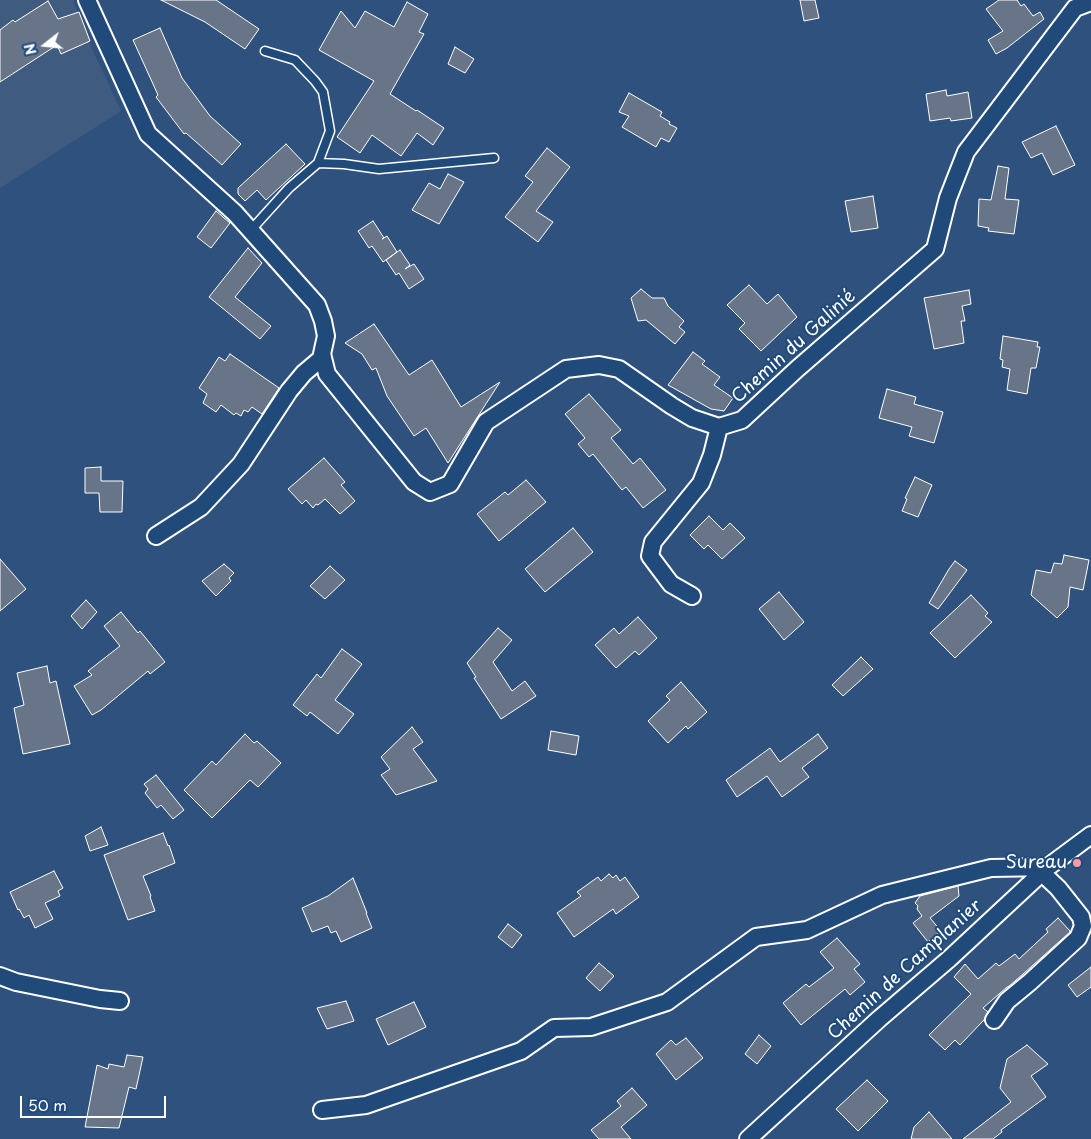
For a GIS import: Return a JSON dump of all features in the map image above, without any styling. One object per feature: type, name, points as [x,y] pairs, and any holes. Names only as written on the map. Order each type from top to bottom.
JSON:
[{"type":"street","points":[[87,0],[148,134],[235,213],[317,305],[326,336],[323,357],[327,374],[414,482],[430,492],[450,484],[486,422],[566,369],[599,365],[619,369],[692,418],[719,427],[712,455],[701,483],[653,542],[650,556],[671,584],[692,596]]},
{"type":"street","name":"Chemin du Galinié","points":[[719,427],[742,420],[934,250],[948,198],[966,152],[1076,8],[1091,2]]},
{"type":"street","points":[[156,536],[200,507],[241,464],[289,391],[304,373],[323,357]]},
{"type":"street","name":"Chemin de Camplanier","points":[[748,1139],[879,1019],[949,959],[1045,870],[1091,836]]},
{"type":"street","points":[[322,1110],[366,1105],[521,1051],[554,1028],[591,1026],[667,1002],[756,938],[807,930],[882,894],[991,868],[1045,870],[1081,917],[1083,926],[1078,938],[1030,982],[1006,1001],[994,1020]]},
{"type":"street","points":[[0,976],[16,982],[120,1001]]},
{"type":"lane","points":[[250,230],[289,188],[318,163],[330,131],[323,92],[315,81],[295,60],[265,51]]},
{"type":"lane","points":[[318,163],[344,164],[379,169],[494,158]]},
{"type":"shaded area","points":[[0,0],[73,0],[90,44],[121,111],[0,188]]},
{"type":"building","points":[[161,0],[216,0],[259,29],[245,49],[205,22]]},
{"type":"building","points":[[800,0],[815,0],[819,18],[804,21]]},
{"type":"building","points":[[999,0],[1017,0],[1021,6],[1024,4],[1033,16],[1040,12],[1044,19],[1007,48],[996,54],[988,40],[1003,31],[986,9]]},
{"type":"building","points":[[48,1],[58,19],[79,12],[90,41],[61,54],[57,45],[0,82],[0,30],[13,20],[15,22]]},
{"type":"building","points":[[407,2],[428,14],[419,32],[424,34],[390,94],[444,128],[433,145],[417,133],[401,156],[372,135],[360,153],[337,137],[374,81],[319,50],[341,11],[355,28],[365,11],[394,27]]},
{"type":"building","points":[[160,28],[182,78],[210,116],[241,144],[222,165],[186,133],[184,134],[156,97],[158,95],[133,40]]},
{"type":"building","points":[[455,47],[474,59],[465,73],[448,64]]},
{"type":"building","points":[[946,90],[947,96],[968,92],[972,118],[951,121],[950,118],[930,121],[926,94]]},
{"type":"building","points":[[629,93],[662,112],[660,116],[677,128],[669,142],[661,138],[656,147],[622,127],[629,116],[619,112]]},
{"type":"building","points":[[1056,126],[1075,165],[1053,175],[1042,153],[1031,158],[1022,142]]},
{"type":"building","points":[[286,144],[305,164],[266,200],[257,190],[245,201],[238,194],[238,188]]},
{"type":"building","points":[[547,148],[570,167],[536,211],[553,222],[538,242],[505,217],[533,182],[525,176]]},
{"type":"building","points":[[998,166],[1009,168],[1005,199],[1019,200],[1014,234],[988,231],[989,228],[978,226],[979,199],[991,200]]},
{"type":"building","points":[[448,174],[464,182],[439,224],[412,210],[429,183],[440,189]]},
{"type":"building","points":[[873,196],[878,228],[851,232],[845,201]]},
{"type":"building","points":[[216,211],[230,223],[211,248],[197,237]]},
{"type":"building","points":[[373,221],[384,238],[387,236],[397,252],[383,262],[372,246],[369,248],[358,231]]},
{"type":"building","points":[[248,248],[262,263],[235,297],[271,326],[260,339],[209,297]]},
{"type":"building","points":[[400,250],[410,265],[405,269],[414,264],[424,279],[409,289],[399,273],[396,275],[386,260]]},
{"type":"building","points":[[749,285],[767,304],[778,294],[797,317],[761,351],[739,329],[745,323],[727,305]]},
{"type":"building","points":[[641,289],[652,298],[664,298],[668,306],[684,321],[679,327],[685,332],[675,344],[646,320],[638,321],[631,298]]},
{"type":"building","points":[[969,290],[971,304],[962,306],[965,321],[961,321],[964,343],[934,349],[924,298]]},
{"type":"building","points":[[374,324],[409,375],[432,360],[461,407],[500,382],[448,463],[426,428],[414,436],[387,396],[376,368],[372,370],[362,354],[345,343]]},
{"type":"building","points":[[1003,336],[1038,342],[1037,347],[1040,347],[1036,368],[1031,368],[1027,394],[1007,390],[1010,369],[1002,367],[1003,360],[1000,359]]},
{"type":"building","points":[[693,352],[705,361],[702,364],[720,377],[714,385],[733,398],[724,411],[711,409],[668,385]]},
{"type":"building","points":[[230,354],[279,388],[262,414],[252,407],[248,412],[244,410],[241,416],[236,413],[234,415],[221,405],[216,412],[203,403],[207,394],[199,388],[219,357],[225,361]]},
{"type":"building","points":[[887,389],[916,397],[914,404],[943,412],[934,443],[909,436],[912,427],[879,418]]},
{"type":"building","points":[[589,394],[621,430],[611,438],[633,464],[640,458],[666,490],[643,508],[626,487],[622,490],[593,454],[589,457],[578,444],[585,438],[565,414]]},
{"type":"building","points":[[324,458],[345,482],[341,485],[355,501],[340,514],[325,499],[313,508],[306,500],[302,504],[288,489]]},
{"type":"building","points":[[101,467],[101,481],[123,481],[122,512],[100,512],[99,493],[85,493],[85,468]]},
{"type":"building","points":[[915,477],[932,485],[918,517],[902,511],[907,499],[905,498]]},
{"type":"building","points":[[526,480],[546,502],[499,541],[477,514],[505,492],[508,495]]},
{"type":"building","points":[[709,516],[723,530],[730,523],[745,538],[722,559],[708,545],[704,549],[690,535]]},
{"type":"building","points":[[573,528],[593,552],[545,592],[525,569]]},
{"type":"building","points":[[1064,555],[1089,560],[1083,590],[1070,587],[1068,607],[1057,618],[1031,595],[1036,570],[1051,573],[1054,563],[1062,564]]},
{"type":"building","points":[[0,559],[26,589],[0,611]]},
{"type":"building","points":[[955,561],[967,570],[938,609],[929,603]]},
{"type":"building","points":[[224,564],[234,573],[229,578],[231,581],[216,596],[202,581]]},
{"type":"building","points":[[330,566],[345,580],[325,599],[310,586]]},
{"type":"building","points":[[779,592],[804,622],[784,640],[759,609]]},
{"type":"building","points":[[971,595],[988,613],[985,616],[992,622],[955,658],[930,633]]},
{"type":"building","points":[[86,600],[97,612],[82,629],[71,616]]},
{"type":"building","points":[[121,612],[138,633],[140,631],[165,662],[150,674],[148,671],[101,710],[92,715],[74,686],[92,675],[88,671],[120,646],[104,626]]},
{"type":"building","points":[[638,617],[657,638],[639,655],[635,651],[616,668],[595,645],[614,628],[619,634]]},
{"type":"building","points":[[498,628],[512,640],[493,662],[512,691],[525,681],[536,696],[501,719],[474,678],[476,677],[467,663]]},
{"type":"building","points":[[342,649],[362,664],[335,700],[354,714],[338,734],[310,712],[307,716],[293,705],[317,674],[321,678]]},
{"type":"building","points":[[861,657],[873,669],[843,696],[832,685]]},
{"type":"building","points":[[47,666],[50,683],[56,681],[70,744],[23,754],[14,708],[24,705],[17,673]]},
{"type":"building","points":[[681,682],[707,712],[688,729],[686,726],[668,743],[648,721],[670,700],[666,696]]},
{"type":"building","points":[[412,727],[423,742],[413,749],[437,781],[396,795],[381,775],[390,769],[381,757]]},
{"type":"building","points":[[551,731],[579,736],[576,755],[548,750]]},
{"type":"building","points":[[245,734],[254,743],[257,741],[281,763],[258,787],[250,780],[212,818],[184,790],[212,761],[216,765]]},
{"type":"building","points":[[818,734],[828,748],[802,768],[809,777],[782,797],[767,776],[737,797],[726,780],[770,748],[780,762]]},
{"type":"building","points":[[156,775],[184,810],[173,819],[161,805],[157,808],[145,793],[148,789],[144,784]]},
{"type":"building","points":[[101,827],[108,845],[90,851],[85,836]]},
{"type":"building","points":[[163,833],[175,863],[143,876],[155,911],[128,920],[104,855]]},
{"type":"building","points":[[54,871],[63,888],[58,891],[60,896],[45,903],[53,919],[35,928],[29,915],[24,918],[18,910],[10,892]]},
{"type":"building","points":[[609,874],[613,878],[616,875],[620,881],[625,877],[639,897],[616,914],[613,909],[574,937],[557,913],[581,896],[577,892],[598,877],[601,881]]},
{"type":"building","points":[[353,878],[372,928],[341,942],[336,931],[331,933],[328,926],[312,932],[302,908],[328,896]]},
{"type":"building","points":[[958,886],[959,896],[930,918],[941,931],[928,942],[913,923],[922,916],[915,903],[920,896]]},
{"type":"building","points":[[1058,918],[1070,932],[983,1008],[988,1012],[984,1020],[960,1045],[955,1040],[945,1050],[929,1035],[971,994],[954,977],[965,964],[978,979],[996,963],[999,966],[1015,954],[1019,959],[1048,932],[1046,929]]},
{"type":"building","points":[[508,924],[522,935],[512,948],[498,937]]},
{"type":"building","points":[[837,938],[860,964],[854,969],[865,982],[850,995],[845,989],[801,1025],[783,1003],[806,984],[809,987],[834,968],[820,952]]},
{"type":"building","points":[[599,963],[614,976],[600,991],[586,978]]},
{"type":"building","points":[[1091,967],[1091,987],[1077,997],[1068,985]]},
{"type":"building","points":[[346,1001],[354,1021],[327,1029],[317,1008]]},
{"type":"building","points":[[414,1002],[426,1027],[388,1045],[376,1019]]},
{"type":"building","points":[[759,1035],[771,1046],[757,1064],[745,1054]]},
{"type":"building","points":[[686,1038],[703,1058],[676,1080],[656,1054],[671,1040],[676,1045]]},
{"type":"building","points":[[1027,1045],[1048,1064],[1031,1076],[1046,1097],[1001,1130],[1002,1132],[993,1139],[963,1139],[1011,1102],[1000,1088],[1007,1059]]},
{"type":"building","points":[[127,1055],[143,1057],[136,1089],[129,1087],[119,1128],[85,1127],[97,1065],[108,1069],[109,1064],[124,1067]]},
{"type":"building","points":[[867,1080],[888,1101],[858,1131],[836,1109]]},
{"type":"building","points":[[632,1088],[647,1105],[621,1127],[631,1139],[599,1139],[591,1130],[621,1106],[617,1101]]},
{"type":"building","points":[[929,1112],[952,1139],[911,1139],[914,1127]]},
{"type":"place","name":"Sureau","points":[[1077,863]]}]
